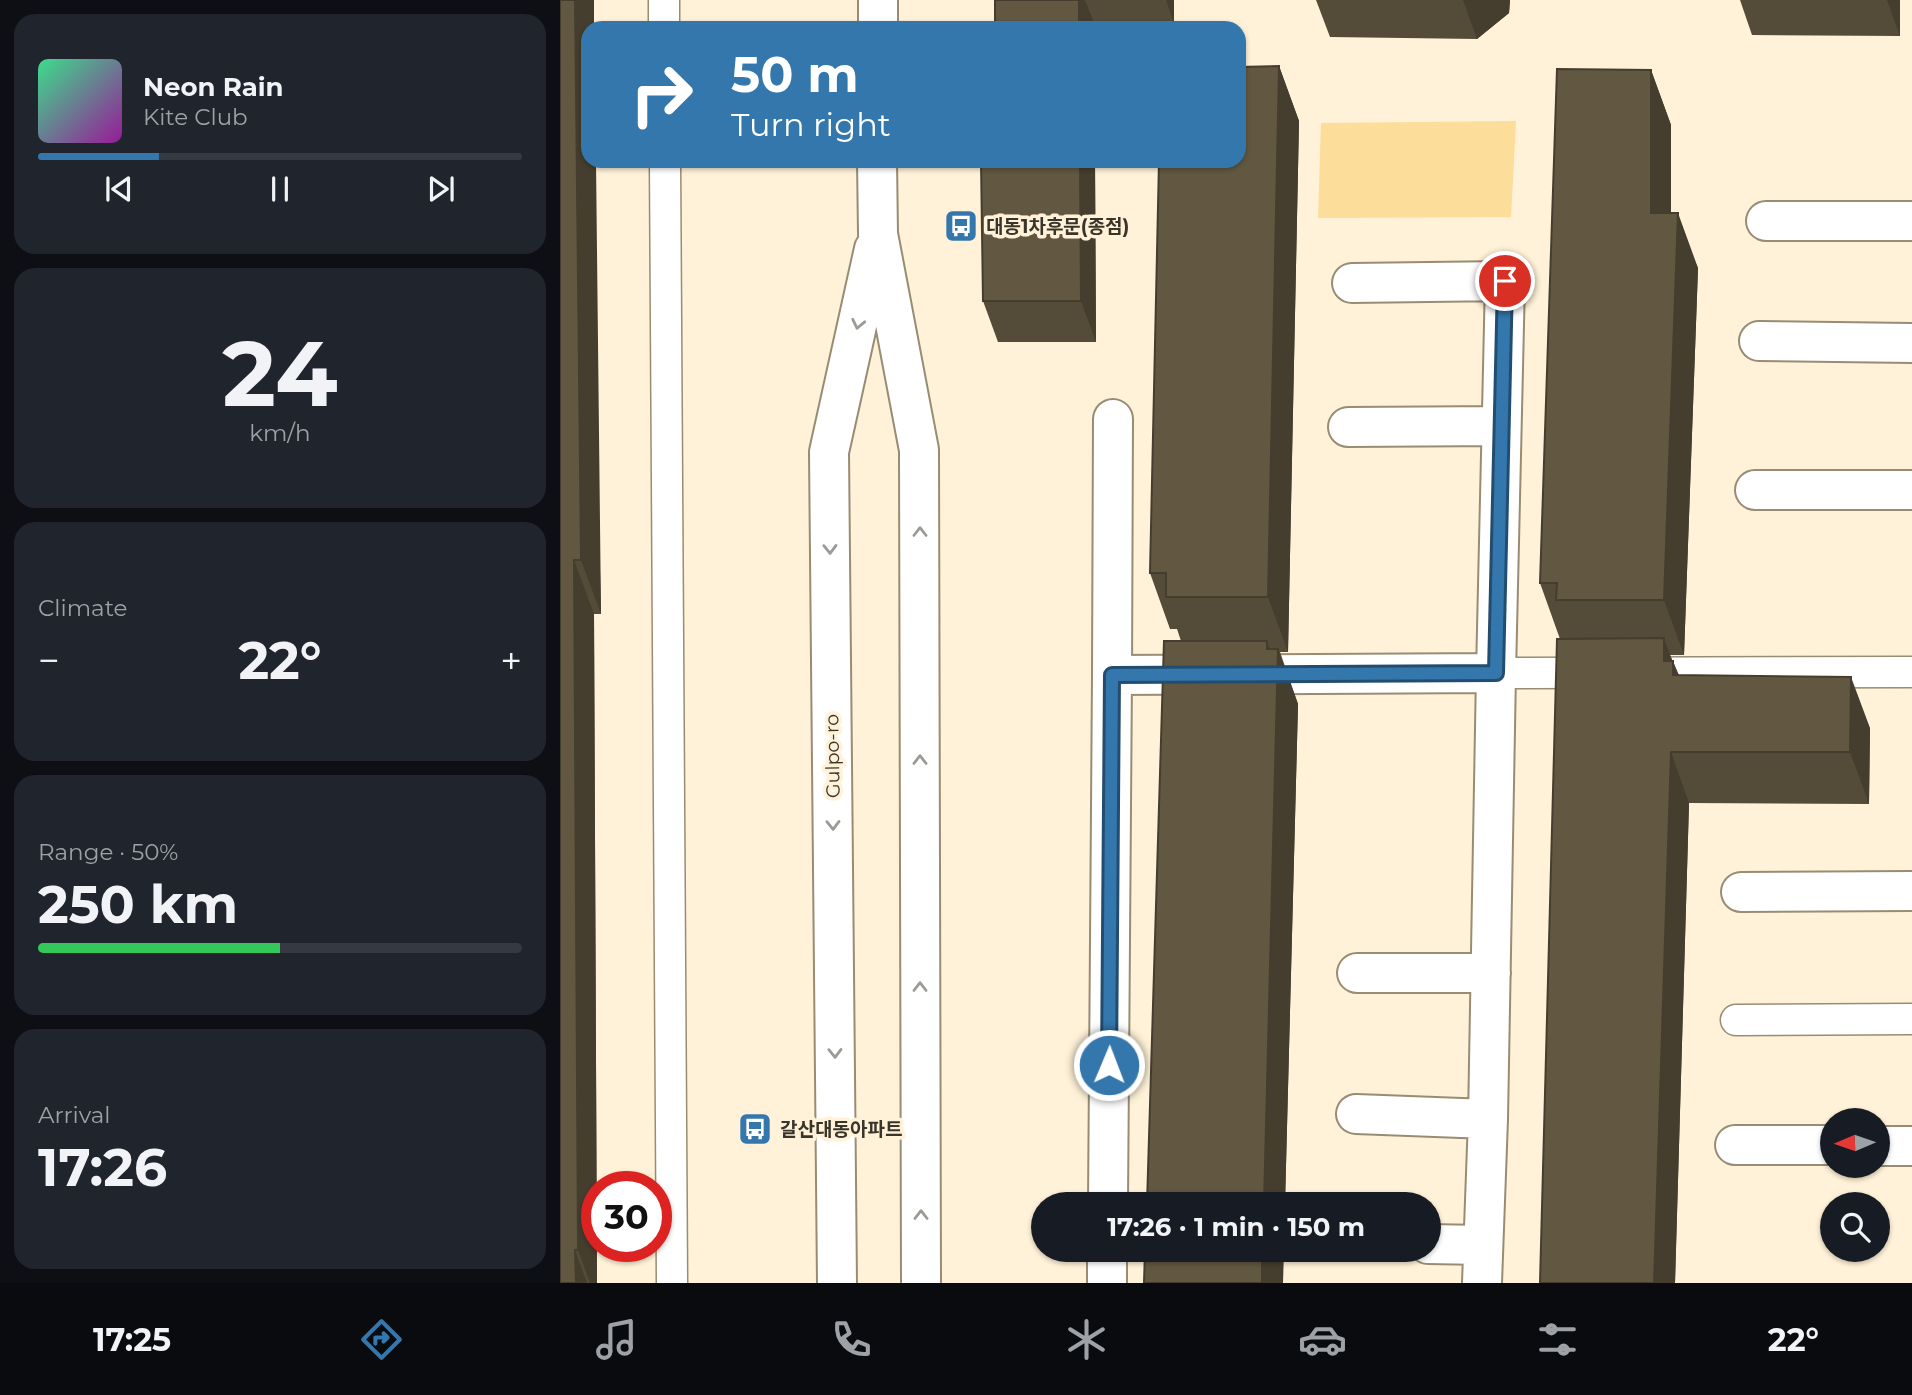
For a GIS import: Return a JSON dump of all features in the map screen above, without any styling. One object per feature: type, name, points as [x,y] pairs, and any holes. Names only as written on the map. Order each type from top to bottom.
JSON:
[{"type":"street","points":[[878,0],[878,21]]},
{"type":"street","name":"Gulpo-ro","points":[[877,168],[878,234],[919,450],[921,1283]]},
{"type":"street","points":[[1766,221],[1912,220]]},
{"type":"street","name":"Gulpo-ro","points":[[837,1283],[830,452],[878,234]]},
{"type":"street","points":[[1352,283],[1505,281],[1488,1119],[1482,1283]]},
{"type":"street","points":[[1759,341],[1912,343]]},
{"type":"street","points":[[1108,1192],[1113,419]]},
{"type":"street","points":[[1348,427],[1501,426]]},
{"type":"street","points":[[1755,490],[1912,490]]},
{"type":"street","points":[[1112,675],[1496,673]]},
{"type":"street","points":[[1741,892],[1912,891]]},
{"type":"street","points":[[1357,973],[1490,973]]},
{"type":"street","points":[[1356,1114],[1488,1119]]},
{"type":"street","points":[[1735,1145],[1820,1145]]},
{"type":"street","points":[[1890,1146],[1912,1146]]},
{"type":"street","points":[[1441,1244],[1483,1245]]},
{"type":"street","points":[[1107,1262],[1107,1283]]},
{"type":"lane","points":[[664,0],[664,21]]},
{"type":"lane","points":[[665,168],[671,1283]]},
{"type":"lane","points":[[1496,673],[1912,672]]},
{"type":"lane","points":[[1736,1020],[1912,1019]]},
{"type":"shaded area","points":[[1516,121],[1511,217],[1318,218],[1321,123]]},
{"type":"building","points":[[560,0],[575,0],[581,560],[574,560],[576,1283],[560,1283]]},
{"type":"building","points":[[995,0],[1079,0],[1079,21],[995,21]]},
{"type":"building","points":[[1279,66],[1268,597],[1166,597],[1166,573],[1150,573],[1159,168],[1246,168],[1246,67]]},
{"type":"building","points":[[1557,69],[1651,70],[1651,213],[1678,213],[1664,600],[1556,600],[1557,583],[1540,583]]},
{"type":"building","points":[[981,168],[1080,168],[1081,301],[983,301]]},
{"type":"building","points":[[1664,638],[1664,661],[1673,661],[1673,675],[1851,677],[1850,752],[1671,752],[1654,1283],[1540,1283],[1557,639]]},
{"type":"building","points":[[1164,641],[1267,641],[1267,649],[1278,649],[1264,1192],[1147,1192]]},
{"type":"building","points":[[1145,1262],[1262,1262],[1262,1283],[1144,1283]]},
{"type":"place","name":"대동1차후문(종점)","points":[[961,226]]},
{"type":"place","name":"갈산대동아파트","points":[[755,1129]]},
{"type":"route","points":[[1109,1065],[1112,675],[1496,673],[1505,281]]}]
